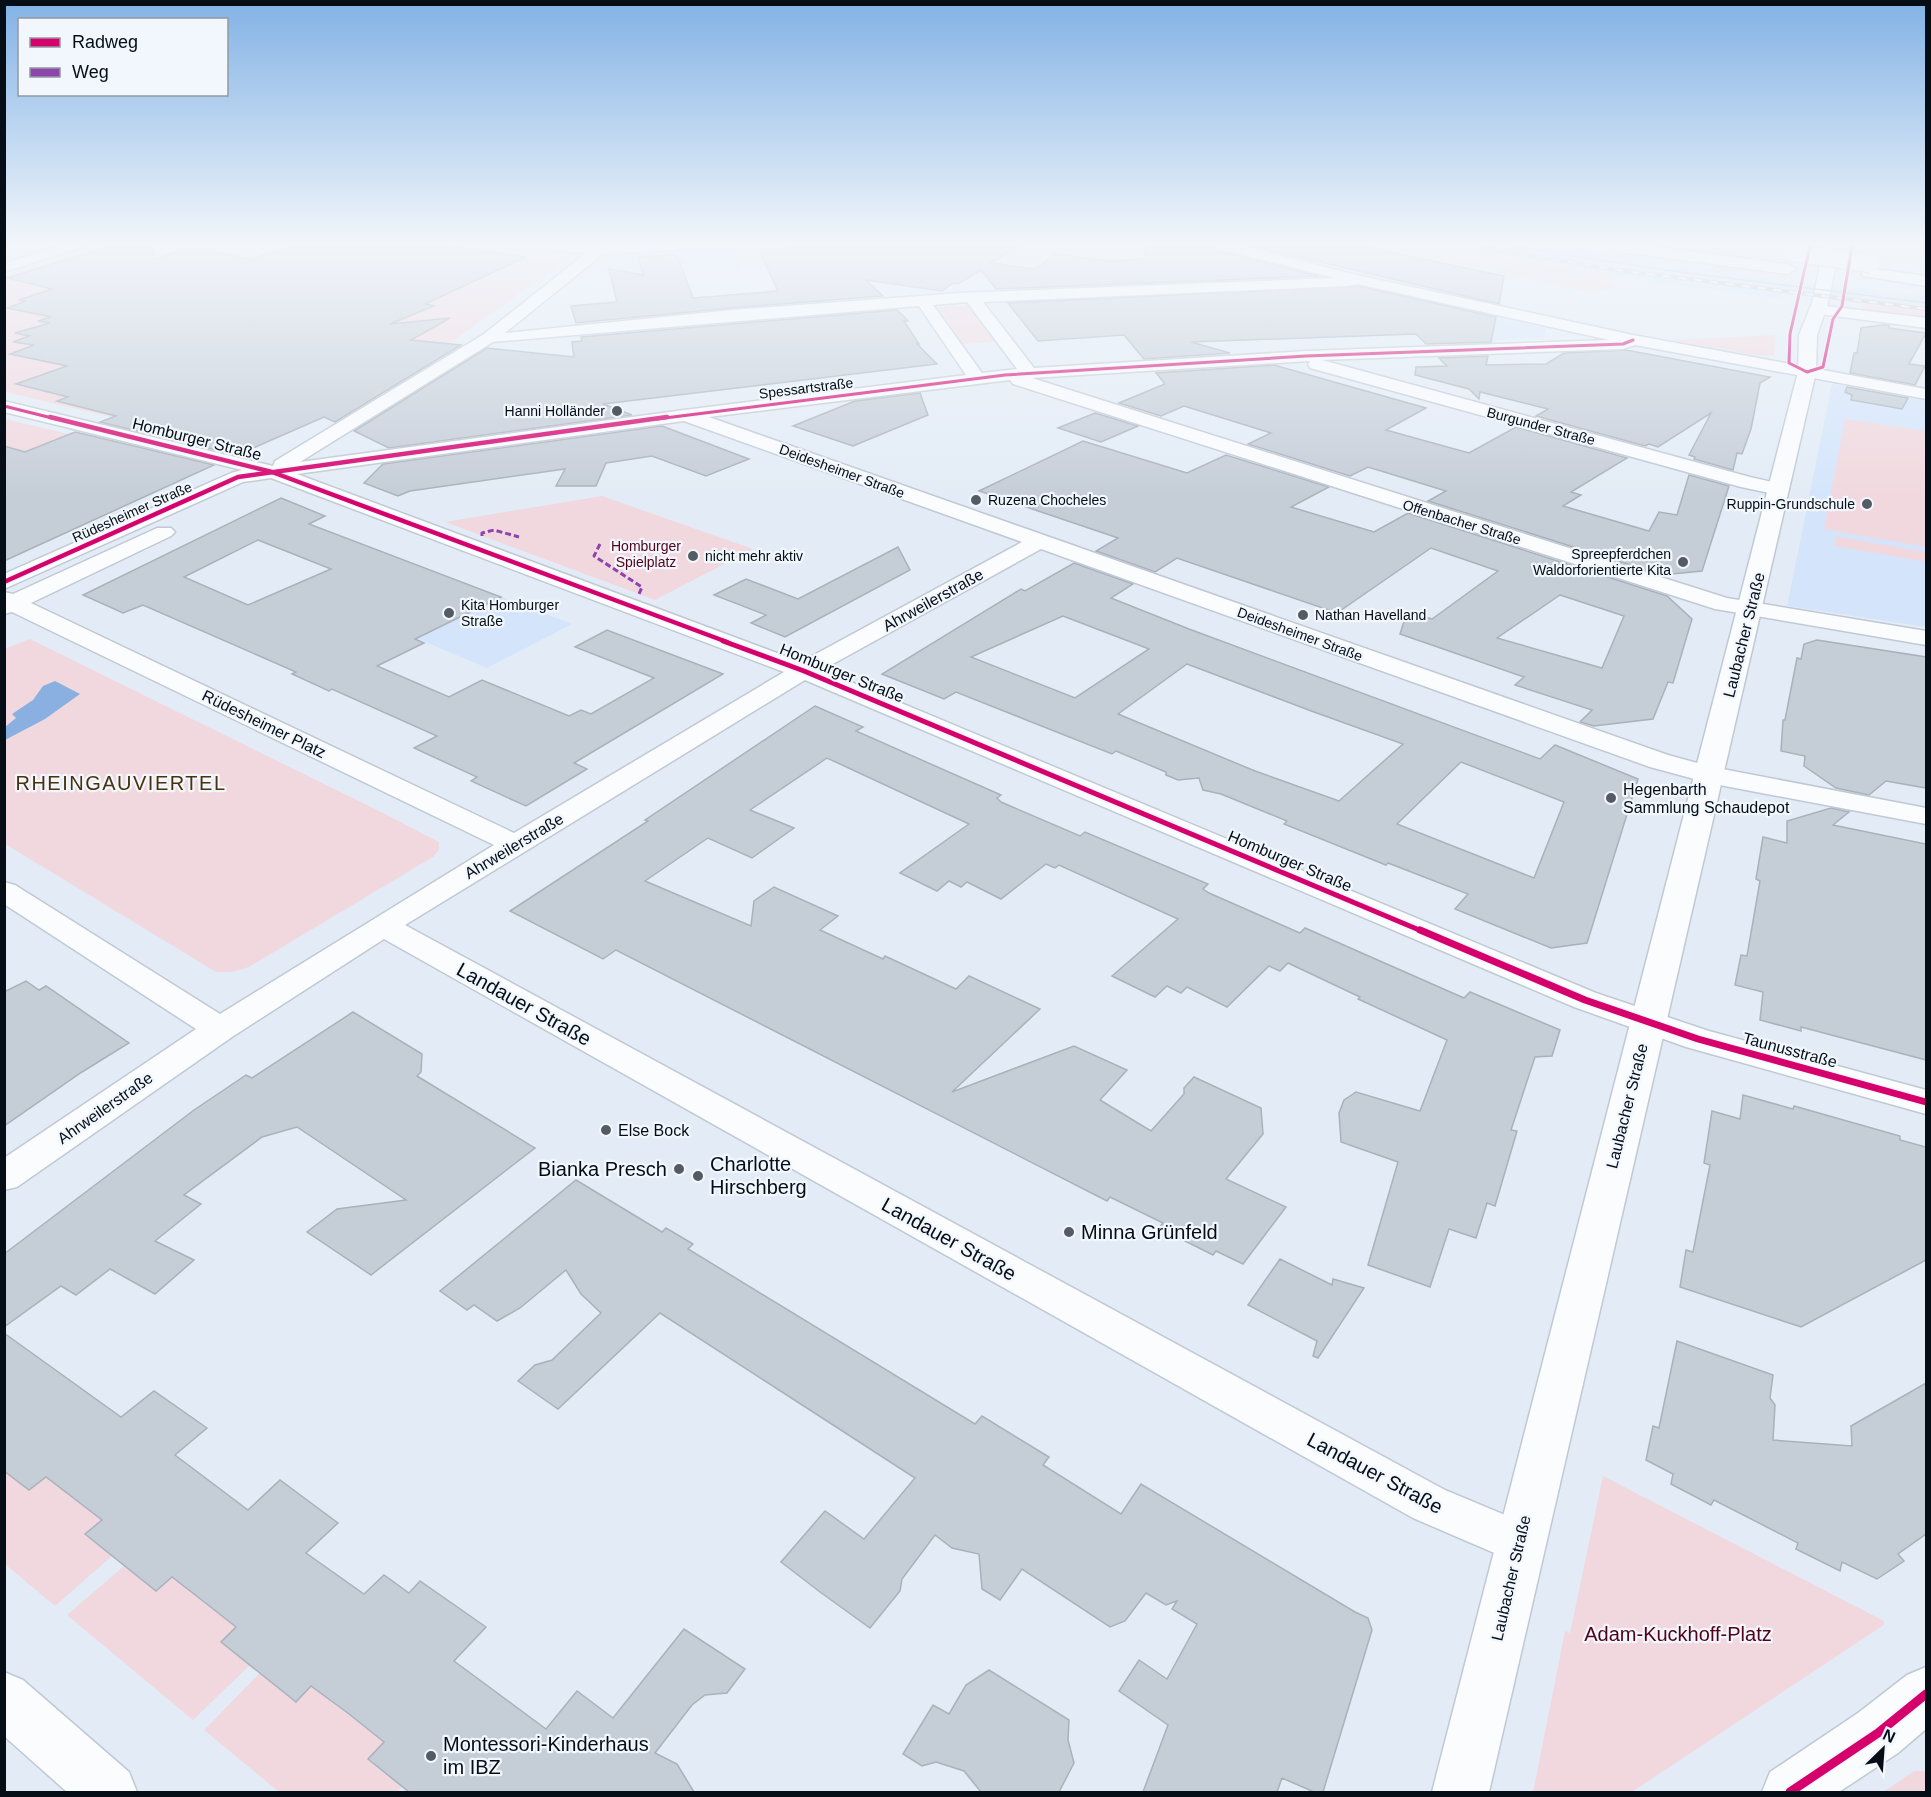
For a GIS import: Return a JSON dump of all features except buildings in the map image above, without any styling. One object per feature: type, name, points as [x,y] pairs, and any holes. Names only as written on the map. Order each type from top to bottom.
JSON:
[{"type":"main road","name":"Laubacher Straße","points":[[1460,1792],[1779,489],[1807,372],[1810,330]]},
{"type":"main road","points":[[1790,1792],[1926,1696]]},
{"type":"main road","points":[[4,1699],[109,1792]]},
{"type":"street","name":"Rüdesheimer Straße","points":[[6,598],[265,484],[272,472],[499,330]]},
{"type":"street","points":[[490,337],[506,338],[586,330]]},
{"type":"street","points":[[943,330],[977,378]]},
{"type":"street","points":[[996,330],[1029,373]]},
{"type":"street","points":[[1587,330],[1926,394]]},
{"type":"street","name":"Spessartstraße","points":[[272,472],[684,415],[1005,375],[1306,356],[1623,344],[1633,340]]},
{"type":"street","name":"Burgunder Straße","points":[[1306,356],[1316,364],[1748,483],[1779,489]]},
{"type":"street","name":"Offenbacher Straße","points":[[1005,375],[1722,604],[1926,638]]},
{"type":"street","name":"Homburger Straße","points":[[4,406],[272,472],[804,671],[1585,1000],[1648,1023]]},
{"type":"street","name":"Deidesheimer Straße","points":[[684,415],[1647,757],[1709,775],[1926,816]]},
{"type":"street","name":"Ahrweilerstraße","points":[[4,1178],[220,1029],[383,926],[804,671],[1039,541]]},
{"type":"street","name":"Rüdesheimer Platz","points":[[6,598],[516,845]]},
{"type":"street","points":[[4,891],[220,1029]]},
{"type":"street","name":"Landauer Straße","points":[[383,926],[1429,1504],[1520,1543]]},
{"type":"street","name":"Taunusstraße","points":[[1648,1023],[1926,1102]]},
{"type":"shaded area","points":[[1431,330],[1546,330],[1544,338],[1428,343]]},
{"type":"shaded area","name":"Ruppin-Grundschule","points":[[1832,384],[1926,401],[1926,627],[1787,606]]},
{"type":"shaded area","name":"Kita Homburger Straße","points":[[376,549],[572,624],[487,668],[292,586]]},
{"type":"green space","points":[[4,330],[469,330],[439,351],[129,421],[5,392]]},
{"type":"green space","points":[[953,330],[986,330],[995,342],[963,344]]},
{"type":"green space","points":[[1776,335],[1774,355],[1761,356],[1670,340]]},
{"type":"green space","points":[[5,419],[81,437],[5,468]]},
{"type":"green space","points":[[1845,419],[1926,431],[1926,547],[1824,529]]},
{"type":"green space","name":"Homburger Spielplatz","points":[[602,496],[753,549],[655,600],[445,522]]},
{"type":"green space","points":[[1836,536],[1926,552],[1926,562],[1834,546]]},
{"type":"green space","points":[[30,639],[381,812],[439,842],[439,850],[433,857],[249,967],[232,972],[216,972],[5,844],[4,649]]},
{"type":"green space","points":[[4,1471],[46,1477],[102,1520],[85,1534],[112,1556],[55,1606],[5,1564]]},
{"type":"green space","name":"Adam-Kuckhoff-Platz","points":[[1603,1476],[1884,1621],[1884,1625],[1632,1792],[1533,1792],[1565,1631],[1570,1633]]},
{"type":"green space","points":[[124,1566],[156,1591],[173,1577],[237,1626],[221,1642],[250,1665],[193,1720],[67,1615]]},
{"type":"green space","points":[[260,1673],[296,1702],[311,1686],[384,1742],[368,1760],[402,1787],[397,1792],[279,1792],[204,1730]]},
{"type":"green space","points":[[1914,1771],[1926,1771],[1926,1792],[1883,1792]]},
{"type":"water","points":[[55,681],[80,694],[45,719],[5,740],[5,727],[16,718],[12,714],[33,700],[43,686]]},
{"type":"marked path","points":[[482,536],[482,533],[494,530],[519,537]]},
{"type":"marked path","points":[[600,544],[594,556],[642,587],[639,594]]},
{"type":"cycle path","points":[[1791,330],[1789,363],[1807,372],[1823,367],[1831,330]]},
{"type":"cycle path","points":[[4,582],[238,477],[684,415],[1005,375],[1306,356],[1623,344],[1633,340]]},
{"type":"cycle path","points":[[4,406],[272,472],[306,484],[804,671],[1585,1000],[1698,1039],[1926,1102]]},
{"type":"cycle path","points":[[1790,1792],[1878,1733],[1926,1694]]},
{"type":"place","name":"Hanni Holländer","points":[[617,411]]},
{"type":"place","name":"Ruzena Chocheles","points":[[976,500]]},
{"type":"place","name":"Ruppin-Grundschule","points":[[1867,504]]},
{"type":"place","name":"nicht mehr aktiv","points":[[693,556]]},
{"type":"place","name":"Spreepferdchen Waldorforientierte Kita","points":[[1683,562]]},
{"type":"place","name":"Kita Homburger Straße","points":[[449,613]]},
{"type":"place","name":"Nathan Havelland","points":[[1303,615]]},
{"type":"place","name":"Hegenbarth Sammlung Schaudepot","points":[[1611,798]]},
{"type":"place","name":"Else Bock","points":[[606,1130]]},
{"type":"place","name":"Bianka Presch","points":[[679,1169]]},
{"type":"place","name":"Charlotte Hirschberg","points":[[698,1176]]},
{"type":"place","name":"Minna Grünfeld","points":[[1069,1232]]},
{"type":"place","name":"Montessori-Kinderhaus im IBZ","points":[[431,1756]]},
{"type":"district","name":"RHEINGAUVIERTEL","points":[[121,783]]}]
